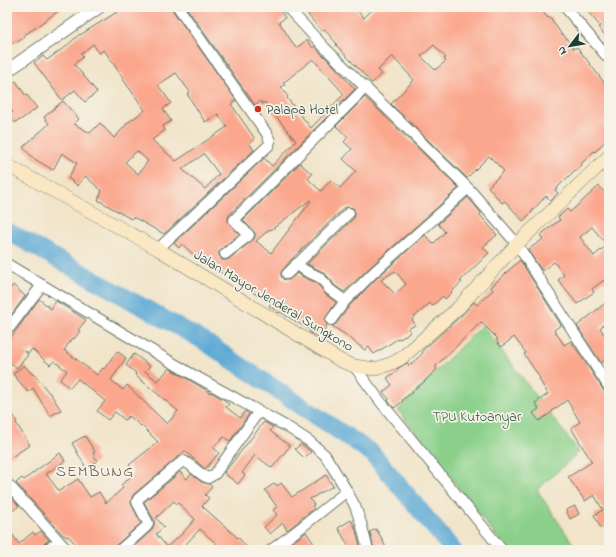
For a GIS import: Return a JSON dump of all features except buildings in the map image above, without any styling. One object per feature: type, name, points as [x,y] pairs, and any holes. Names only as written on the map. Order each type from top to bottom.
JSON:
[{"type":"main road","name":"Jalan Mayor Jenderal Sungkono","points":[[7,165],[158,249],[341,361],[354,366],[376,368],[392,364],[412,349],[458,308],[517,244],[609,156]]},
{"type":"street","points":[[7,71],[99,7]]},
{"type":"street","points":[[158,249],[269,146],[270,141],[267,134],[178,7]]},
{"type":"street","points":[[286,7],[325,48],[468,188],[517,244],[609,387]]},
{"type":"street","points":[[566,7],[609,58]]},
{"type":"street","points":[[226,254],[249,235],[234,220],[366,87]]},
{"type":"street","points":[[331,320],[345,302],[373,273],[468,188]]},
{"type":"street","points":[[287,274],[349,213]]},
{"type":"street","points":[[7,264],[188,372],[288,428],[317,447],[325,455],[355,506],[368,550]]},
{"type":"street","points":[[296,264],[319,277],[329,289],[345,302]]},
{"type":"street","points":[[10,327],[42,285]]},
{"type":"street","points":[[354,366],[380,401],[502,550]]},
{"type":"street","points":[[120,550],[147,526],[148,523],[137,502],[138,499],[184,461],[208,478],[215,474],[258,411]]},
{"type":"street","points":[[7,483],[67,550]]},
{"type":"street","points":[[271,550],[347,491]]},
{"type":"street","points":[[46,550],[59,541]]},
{"type":"green space","name":"TPU Kutoanyar","points":[[482,325],[579,452],[537,490],[577,550],[507,550],[398,410]]},
{"type":"waterway","points":[[7,231],[202,340],[372,453],[453,550]]},
{"type":"place","name":"Palapa Hotel","points":[[258,109]]},
{"type":"district","name":"SEMBUNG","points":[[95,470]]}]
